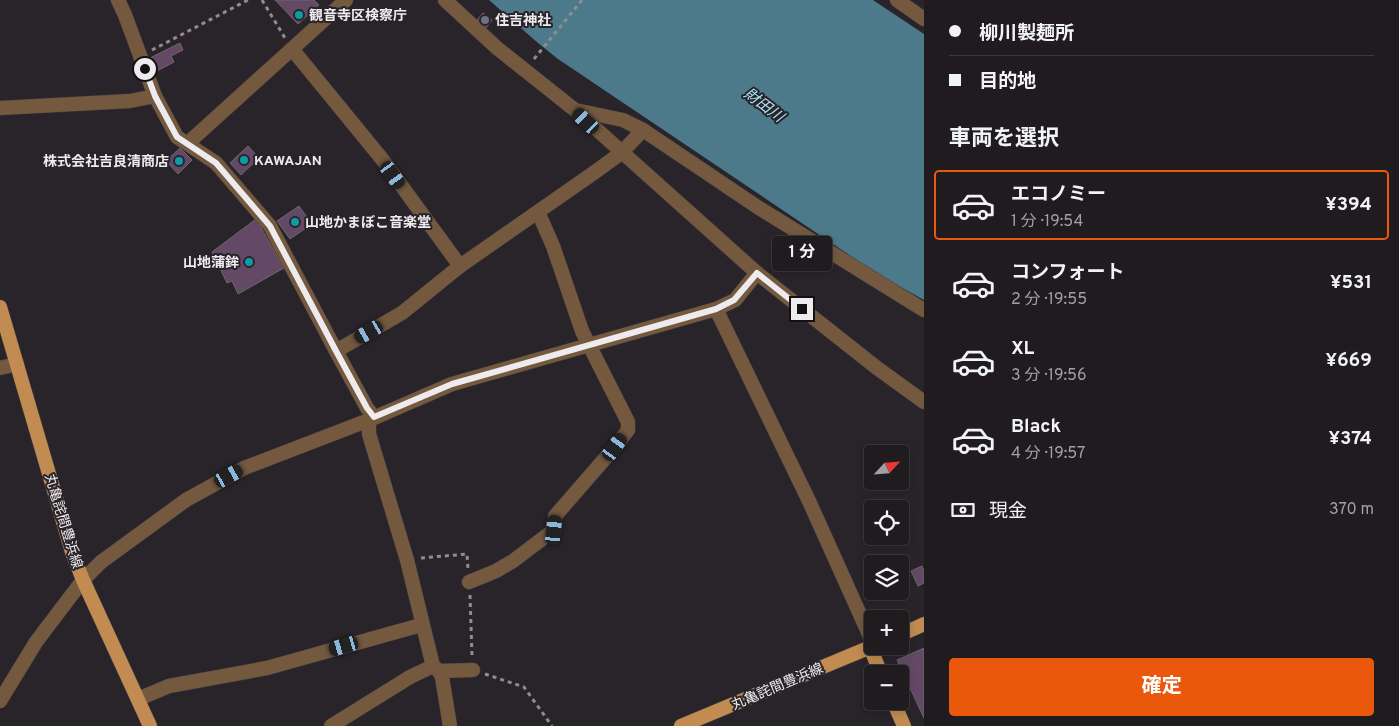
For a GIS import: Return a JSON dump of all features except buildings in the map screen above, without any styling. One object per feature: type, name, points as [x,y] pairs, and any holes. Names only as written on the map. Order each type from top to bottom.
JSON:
[{"type":"main road","name":"丸亀詫間豊浜線","points":[[0,307],[72,552],[150,726]]},
{"type":"main road","points":[[909,631],[924,624]]},
{"type":"main road","name":"丸亀詫間豊浜線","points":[[680,726],[864,648]]},
{"type":"main road","points":[[897,710],[904,726]]},
{"type":"street","points":[[118,0],[155,96],[177,137],[216,163],[270,226],[372,418],[369,434],[406,560],[421,625],[436,669],[442,677],[450,726]]},
{"type":"street","points":[[188,143],[346,0]]},
{"type":"street","points":[[446,0],[497,48],[575,110],[620,153],[757,273],[877,368],[924,402]]},
{"type":"street","points":[[897,0],[923,17]]},
{"type":"street","points":[[292,49],[382,160],[460,266]]},
{"type":"street","points":[[0,108],[130,101],[155,96]]},
{"type":"street","points":[[575,110],[623,120],[643,130],[768,213],[924,310]]},
{"type":"street","points":[[336,351],[402,313],[460,266],[620,153],[643,130]]},
{"type":"street","points":[[469,582],[496,571],[513,561],[554,530],[555,516],[628,430],[628,422],[582,332],[553,246],[538,212]]},
{"type":"street","points":[[0,701],[36,642],[83,580],[101,562],[186,500],[261,460],[372,418],[452,384],[716,309],[734,300],[757,273]]},
{"type":"street","points":[[716,309],[809,501],[864,627]]},
{"type":"street","points":[[0,368],[17,364]]},
{"type":"street","points":[[138,699],[169,686],[267,668],[421,625]]},
{"type":"street","points":[[331,726],[402,681],[436,669],[473,670]]},
{"type":"path","points":[[141,56],[248,0]]},
{"type":"path","points":[[262,0],[292,49]]},
{"type":"path","points":[[540,52],[582,0]]},
{"type":"path","points":[[473,670],[524,687],[552,726]]},
{"type":"water","name":"財田川","points":[[489,0],[873,0],[924,34],[924,300],[879,275],[558,59]]},
{"type":"place","name":"観音寺区検察庁","points":[[299,15]]},
{"type":"place","name":"住吉神社","points":[[485,20]]},
{"type":"place","name":"KAWAJAN","points":[[244,160]]},
{"type":"place","name":"株式会社吉良清商店","points":[[179,161]]},
{"type":"place","name":"山地かまぼこ音楽堂","points":[[295,222]]},
{"type":"place","name":"山地蒲鉾","points":[[249,262]]},
{"type":"route","points":[[145,69],[155,96],[177,137],[216,163],[257,208],[270,226],[367,408],[374,417],[452,384],[716,309],[734,300],[757,273],[802,309]]}]
